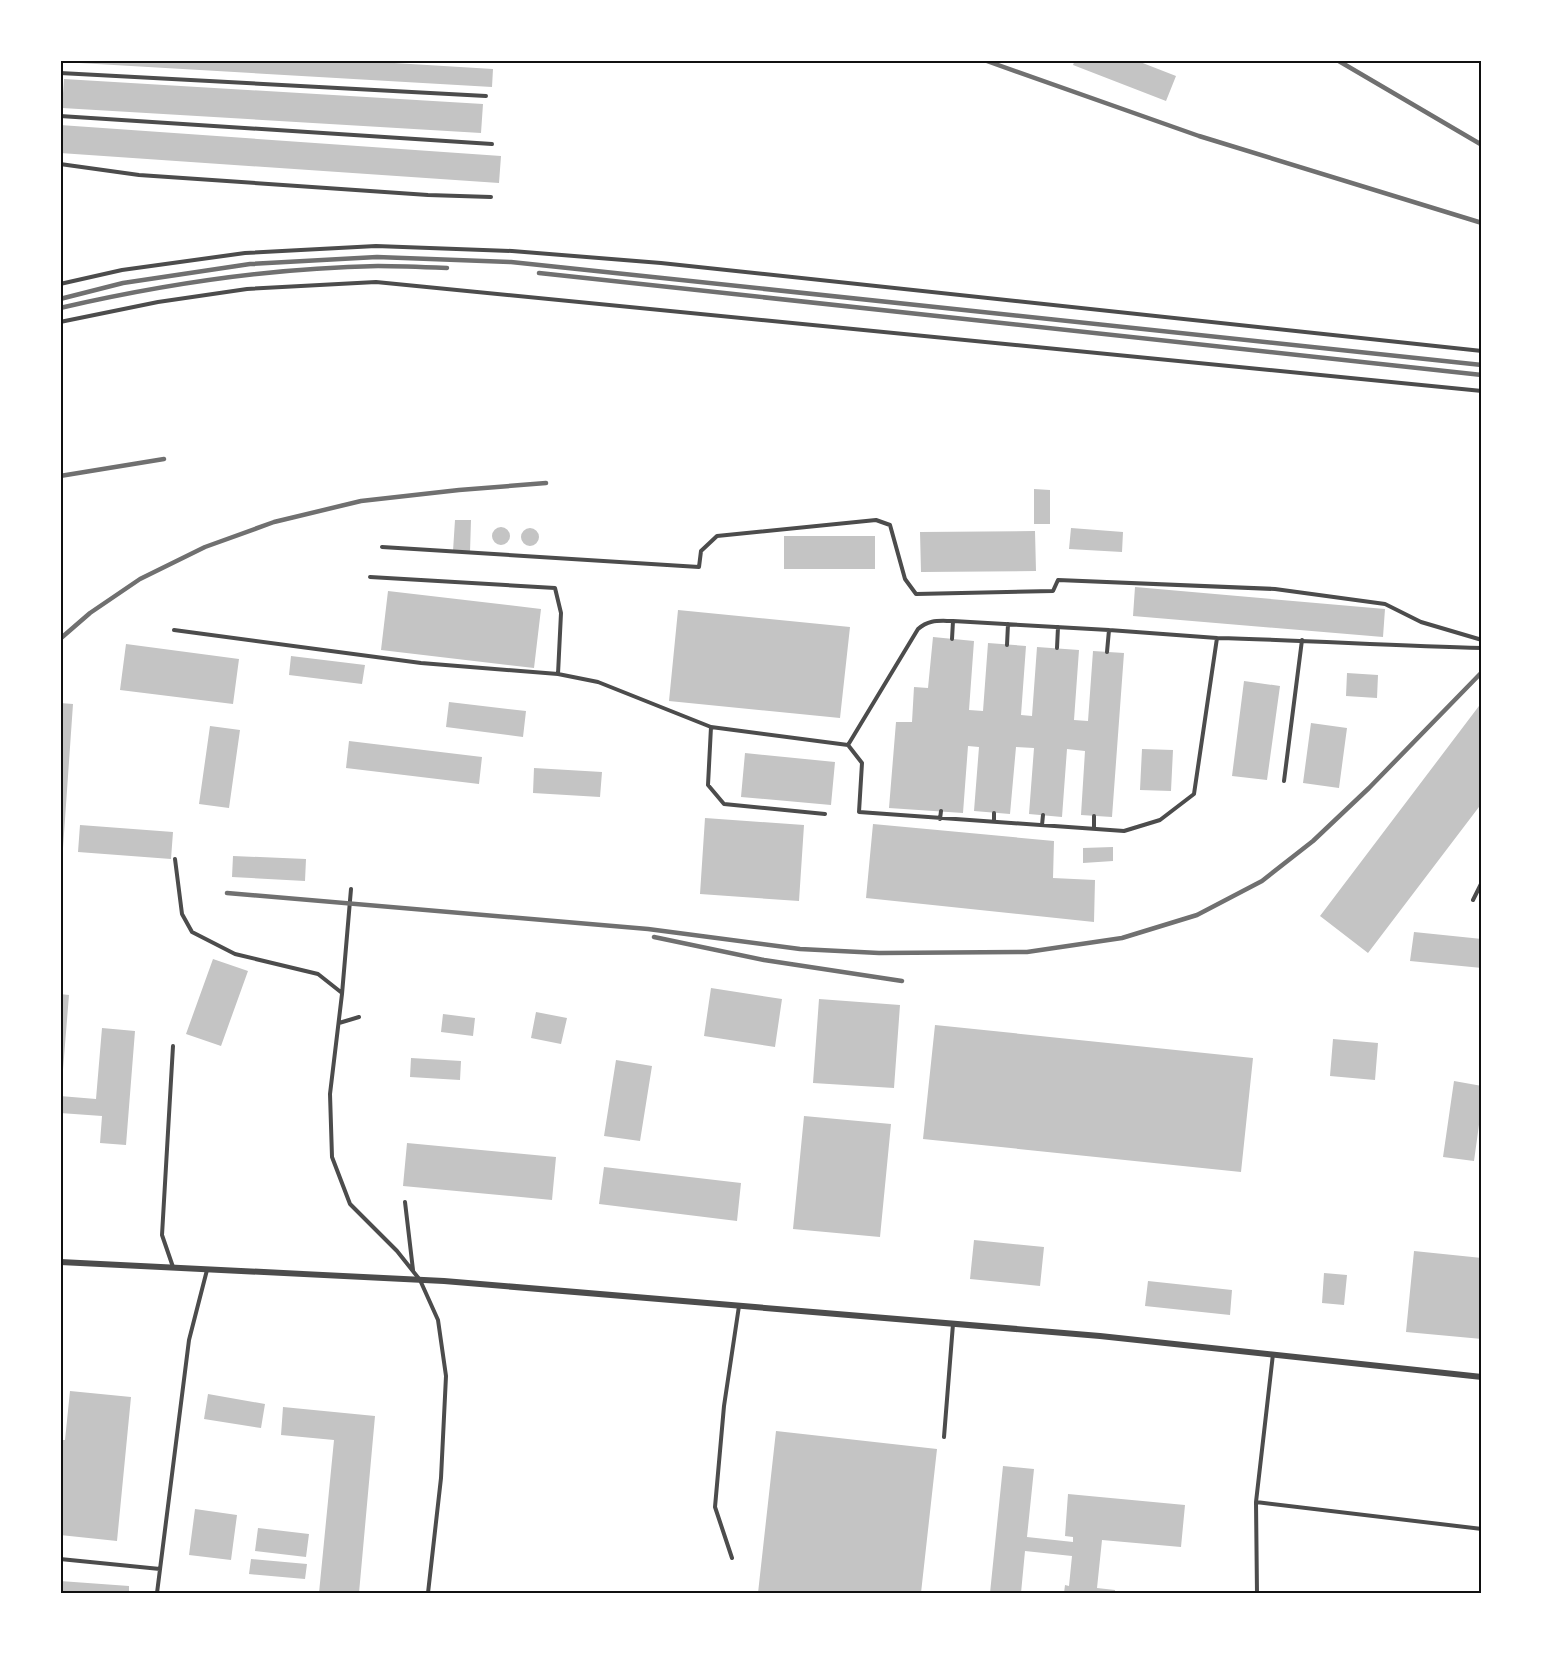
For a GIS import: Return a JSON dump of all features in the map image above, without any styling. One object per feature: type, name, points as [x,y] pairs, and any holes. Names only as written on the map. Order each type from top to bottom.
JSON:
[{"type":"street","points":[[60,1262],[420,1280],[1273,1353],[1482,1377]]},
{"type":"lane","points":[[60,73],[486,96]]},
{"type":"lane","points":[[60,116],[492,144]]},
{"type":"lane","points":[[60,164],[139,175],[428,195],[491,197]]},
{"type":"lane","points":[[60,285],[122,270],[245,253],[376,246],[512,251],[661,263],[1482,351]]},
{"type":"lane","points":[[60,322],[158,302],[247,289],[376,282],[1482,391]]},
{"type":"lane","points":[[382,548],[699,567],[701,551],[717,536],[876,520],[890,525],[905,579],[916,594],[1053,591],[1058,580],[1275,589],[1385,604],[1421,622],[1482,640]]},
{"type":"lane","points":[[370,577],[555,588],[561,613],[558,674]]},
{"type":"lane","points":[[848,745],[918,629],[925,623],[933,621],[1217,638],[1482,648]]},
{"type":"lane","points":[[952,639],[953,621]]},
{"type":"lane","points":[[1007,645],[1008,624]]},
{"type":"lane","points":[[1057,648],[1058,627]]},
{"type":"lane","points":[[174,630],[421,663],[558,674],[598,682],[711,727],[848,745],[862,764],[859,812],[1124,831],[1160,820],[1194,794],[1217,638]]},
{"type":"lane","points":[[1107,652],[1109,630]]},
{"type":"lane","points":[[1284,781],[1302,640]]},
{"type":"lane","points":[[711,727],[708,785],[724,804],[825,814]]},
{"type":"lane","points":[[940,819],[941,811]]},
{"type":"lane","points":[[994,813],[994,822]]},
{"type":"lane","points":[[1042,825],[1043,815]]},
{"type":"lane","points":[[1094,816],[1094,829]]},
{"type":"lane","points":[[176,859],[182,914],[192,932],[235,954],[318,974],[342,994]]},
{"type":"lane","points":[[1473,900],[1482,882]]},
{"type":"lane","points":[[351,890],[330,1094],[332,1157],[350,1204],[398,1251],[413,1270],[438,1320],[446,1376],[441,1478],[428,1593]]},
{"type":"lane","points":[[339,1023],[359,1017]]},
{"type":"lane","points":[[173,1046],[162,1235],[173,1268]]},
{"type":"lane","points":[[405,1202],[413,1270]]},
{"type":"lane","points":[[157,1593],[189,1340],[207,1270]]},
{"type":"lane","points":[[732,1558],[715,1507],[724,1406],[739,1306]]},
{"type":"lane","points":[[944,1437],[952,1324]]},
{"type":"lane","points":[[1257,1593],[1256,1502],[1273,1353]]},
{"type":"lane","points":[[1256,1502],[1482,1529]]},
{"type":"lane","points":[[60,1559],[160,1569]]},
{"type":"building","points":[[63,60],[345,60],[493,69],[492,87],[62,62]]},
{"type":"building","points":[[1075,60],[1135,60],[1176,76],[1166,101],[1073,65]]},
{"type":"building","points":[[64,79],[483,104],[481,133],[62,108]]},
{"type":"building","points":[[60,125],[501,156],[499,183],[60,153]]},
{"type":"building","points":[[1034,489],[1050,490],[1050,524],[1034,524]]},
{"type":"building","points":[[455,520],[471,520],[470,552],[453,551]]},
{"type":"building","points":[[501,527],[507,530],[510,536],[507,542],[501,545],[495,542],[492,536],[495,530]]},
{"type":"building","points":[[530,528],[536,531],[539,537],[536,543],[530,546],[524,543],[521,537],[524,531]]},
{"type":"building","points":[[1071,528],[1123,532],[1122,552],[1069,549]]},
{"type":"building","points":[[1035,531],[1036,571],[921,572],[920,532]]},
{"type":"building","points":[[784,536],[875,536],[875,569],[784,569]]},
{"type":"building","points":[[1135,587],[1385,609],[1383,637],[1133,616]]},
{"type":"building","points":[[388,591],[541,609],[534,668],[381,650]]},
{"type":"building","points":[[678,610],[850,627],[840,718],[669,701]]},
{"type":"building","points":[[933,637],[974,641],[969,710],[983,711],[988,643],[1026,646],[1021,715],[1032,716],[1037,647],[1079,650],[1074,720],[1088,721],[1093,651],[1124,653],[1112,817],[1081,815],[1085,751],[1067,749],[1062,817],[1029,814],[1034,748],[1016,747],[1010,814],[974,811],[979,747],[968,746],[963,813],[889,808],[896,722],[912,722],[914,687],[928,688]]},
{"type":"building","points":[[126,644],[239,659],[233,704],[120,690]]},
{"type":"building","points":[[291,656],[365,665],[362,684],[289,675]]},
{"type":"building","points":[[1347,673],[1378,675],[1377,698],[1346,696]]},
{"type":"building","points":[[1244,681],[1280,686],[1267,780],[1232,776]]},
{"type":"building","points":[[449,702],[526,711],[523,737],[446,727]]},
{"type":"building","points":[[1482,702],[1482,803],[1368,953],[1320,916]]},
{"type":"building","points":[[60,703],[73,704],[63,848],[60,848]]},
{"type":"building","points":[[1311,723],[1347,728],[1339,788],[1303,783]]},
{"type":"building","points":[[210,726],[240,730],[229,808],[199,804]]},
{"type":"building","points":[[349,741],[482,757],[479,784],[346,768]]},
{"type":"building","points":[[1142,749],[1173,750],[1171,791],[1140,790]]},
{"type":"building","points":[[745,753],[835,762],[831,805],[741,797]]},
{"type":"building","points":[[534,768],[602,772],[600,797],[533,793]]},
{"type":"building","points":[[705,818],[804,825],[799,901],[700,894]]},
{"type":"building","points":[[873,824],[1054,841],[1053,878],[1095,880],[1094,922],[866,898]]},
{"type":"building","points":[[80,825],[173,832],[171,859],[78,852]]},
{"type":"building","points":[[1113,847],[1113,861],[1083,863],[1083,848]]},
{"type":"building","points":[[233,856],[306,859],[305,881],[232,877]]},
{"type":"building","points":[[1414,932],[1482,939],[1482,968],[1410,961]]},
{"type":"building","points":[[213,959],[248,971],[221,1046],[186,1034]]},
{"type":"building","points":[[711,988],[782,999],[775,1047],[704,1036]]},
{"type":"building","points":[[60,994],[69,995],[62,1082],[60,1082]]},
{"type":"building","points":[[819,999],[900,1005],[894,1088],[813,1083]]},
{"type":"building","points":[[536,1012],[567,1018],[561,1044],[531,1038]]},
{"type":"building","points":[[443,1014],[475,1018],[473,1036],[441,1032]]},
{"type":"building","points":[[935,1025],[1253,1058],[1241,1172],[923,1139]]},
{"type":"building","points":[[102,1028],[135,1031],[126,1145],[100,1143],[102,1116],[60,1113],[60,1096],[96,1099]]},
{"type":"building","points":[[1333,1039],[1378,1043],[1375,1080],[1330,1076]]},
{"type":"building","points":[[411,1058],[461,1061],[460,1080],[410,1077]]},
{"type":"building","points":[[616,1060],[652,1066],[640,1141],[604,1136]]},
{"type":"building","points":[[1454,1081],[1482,1086],[1482,1103],[1474,1161],[1443,1157]]},
{"type":"building","points":[[804,1116],[891,1124],[880,1237],[793,1229]]},
{"type":"building","points":[[407,1143],[556,1157],[552,1200],[403,1186]]},
{"type":"building","points":[[604,1167],[741,1183],[737,1221],[599,1204]]},
{"type":"building","points":[[974,1240],[1044,1247],[1040,1286],[970,1279]]},
{"type":"building","points":[[1414,1251],[1482,1258],[1482,1339],[1406,1332]]},
{"type":"building","points":[[1324,1273],[1347,1275],[1344,1305],[1322,1303]]},
{"type":"building","points":[[1148,1281],[1232,1290],[1230,1315],[1145,1306]]},
{"type":"building","points":[[70,1391],[131,1397],[117,1541],[60,1535],[63,1470],[60,1470],[60,1440],[65,1440]]},
{"type":"building","points":[[208,1394],[265,1404],[261,1428],[204,1419]]},
{"type":"building","points":[[283,1407],[375,1416],[359,1593],[319,1593],[334,1440],[281,1435]]},
{"type":"building","points":[[776,1431],[937,1449],[921,1593],[758,1593]]},
{"type":"building","points":[[1003,1466],[1034,1469],[1027,1537],[1073,1542],[1073,1537],[1065,1536],[1068,1494],[1185,1505],[1181,1547],[1102,1540],[1097,1588],[1115,1590],[1115,1593],[1064,1593],[1065,1585],[1069,1586],[1072,1556],[1025,1551],[1021,1593],[990,1593]]},
{"type":"building","points":[[195,1509],[237,1515],[231,1560],[189,1555]]},
{"type":"building","points":[[258,1528],[309,1534],[306,1557],[255,1551]]},
{"type":"building","points":[[251,1559],[307,1564],[305,1579],[249,1574]]},
{"type":"building","points":[[60,1581],[129,1586],[129,1593],[60,1593]]},
{"type":"railway","points":[[984,60],[1199,136],[1482,223]]},
{"type":"railway","points":[[1337,60],[1482,145]]},
{"type":"railway","points":[[60,299],[123,283],[250,264],[377,257],[511,262],[1482,365]]},
{"type":"railway","points":[[60,308],[178,285],[258,274],[338,267],[447,268]]},
{"type":"railway","points":[[539,273],[1482,375]]},
{"type":"railway","points":[[60,476],[164,459]]},
{"type":"railway","points":[[60,639],[90,613],[140,579],[205,547],[274,522],[361,501],[546,483]]},
{"type":"railway","points":[[227,893],[648,929],[800,949],[879,953],[1027,952],[1122,938],[1197,915],[1262,881],[1313,841],[1369,788],[1482,672]]},
{"type":"railway","points":[[654,937],[764,960],[902,981]]}]
